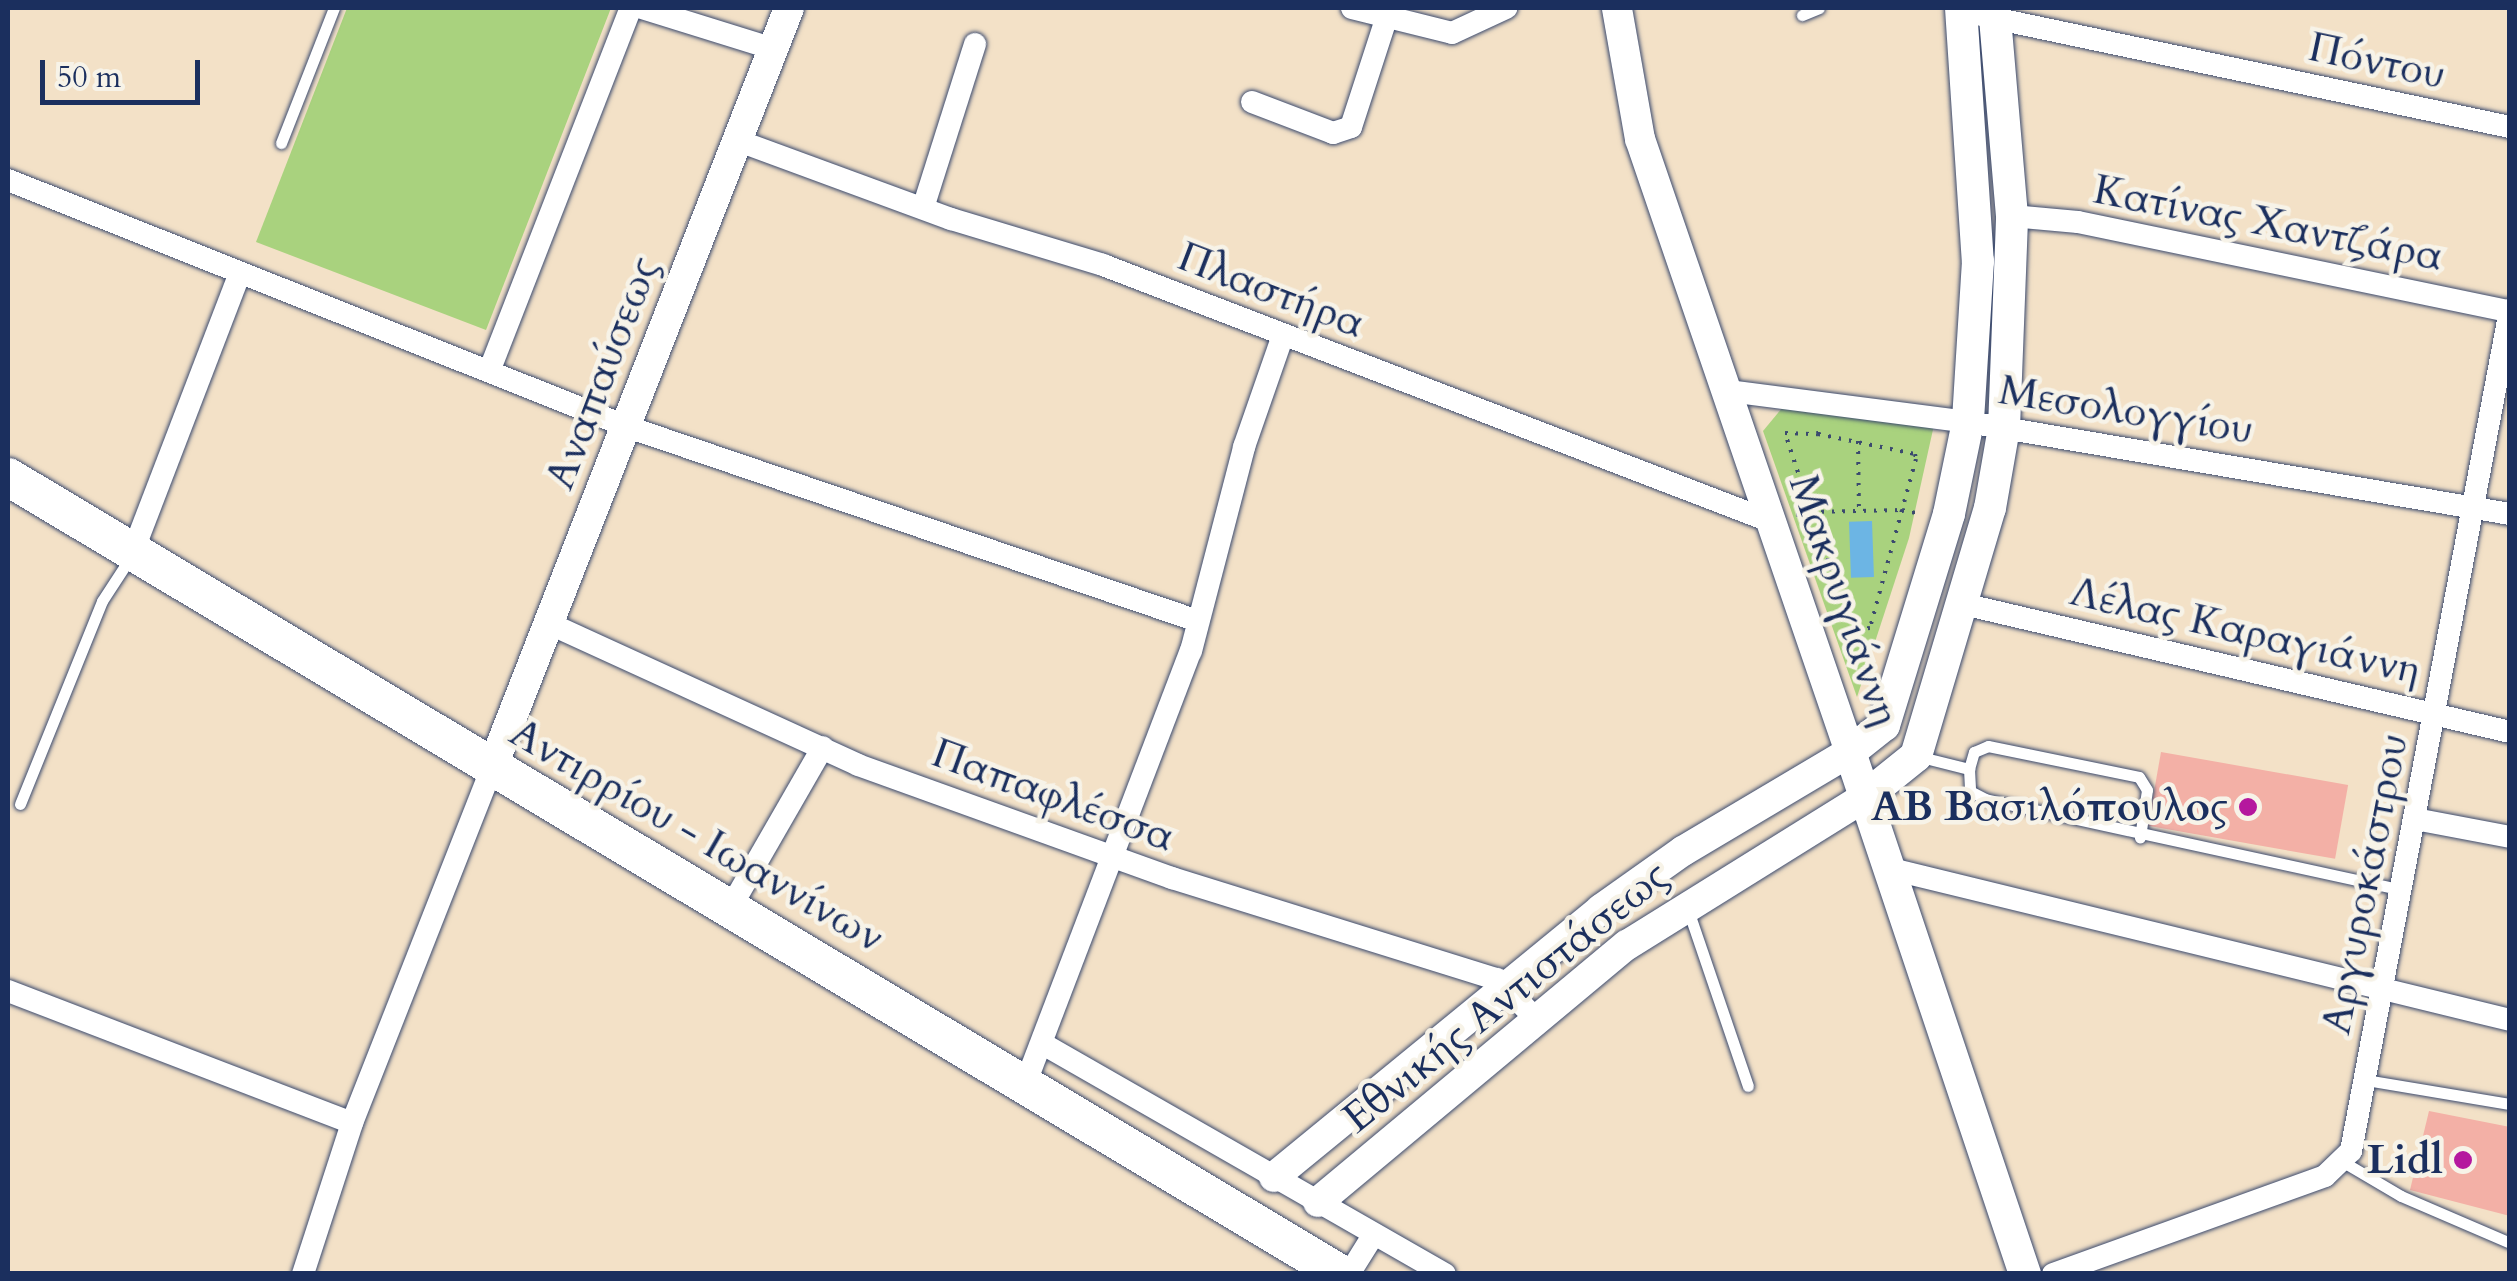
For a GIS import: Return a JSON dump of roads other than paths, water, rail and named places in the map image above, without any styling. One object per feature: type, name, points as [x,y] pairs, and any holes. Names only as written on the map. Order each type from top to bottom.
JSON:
[{"type":"main road","name":"Εθνικής Αντιστάσεως","points":[[1850,752],[1884,725],[1950,514],[1968,422],[1978,261],[1959,8]]},
{"type":"main road","points":[[1916,756],[1963,604],[2004,428],[2012,216],[1994,13]]},
{"type":"main road","name":"Αντιρρίου - Ιωαννίνων","points":[[8,477],[492,768],[732,905],[1345,1274]]},
{"type":"main road","name":"Μακρυγιάννη","points":[[1850,752],[2026,1274]]},
{"type":"main road","name":"Εθνικής Αντιστάσεως","points":[[1865,797],[1916,756]]},
{"type":"street","points":[[490,369],[631,8]]},
{"type":"street","points":[[642,8],[774,50]]},
{"type":"street","name":"Αναπαύσεως","points":[[492,768],[789,8]]},
{"type":"street","points":[[1352,8],[1386,20],[1457,33],[1506,8]]},
{"type":"street","name":"Μακρυγιάννη","points":[[1616,8],[1640,139],[1850,752]]},
{"type":"street","name":"Πόντου","points":[[1959,8],[2510,126]]},
{"type":"street","points":[[1252,102],[1334,133],[1351,127],[1386,20]]},
{"type":"street","points":[[923,208],[975,44]]},
{"type":"street","name":"Πλαστήρα","points":[[739,140],[923,208],[1103,264],[1282,338],[1772,522]]},
{"type":"street","points":[[8,180],[628,427],[1198,622]]},
{"type":"street","name":"Κατίνας Χαντζάρα","points":[[2012,216],[2078,222],[2510,310]]},
{"type":"street","points":[[132,554],[239,275]]},
{"type":"street","name":"Αργυροκάστρου","points":[[2345,1163],[2366,1080],[2403,890],[2470,507],[2510,310]]},
{"type":"street","points":[[1026,1082],[1114,857],[1198,622],[1244,447],[1282,338]]},
{"type":"street","name":"Μεσολογγίου","points":[[1729,391],[1968,422],[2510,514]]},
{"type":"street","name":"Λέλας Καραγιάννη","points":[[1963,604],[2510,732]]},
{"type":"street","name":"Παπαφλέσσα","points":[[546,622],[822,747],[1114,857],[1506,986],[1536,1019]]},
{"type":"street","points":[[732,905],[822,747]]},
{"type":"street","name":"Εθνικής Αντιστάσεως","points":[[1274,1177],[1506,986],[1683,851],[1850,752]]},
{"type":"street","points":[[302,1274],[352,1122],[492,768]]},
{"type":"street","name":"Εθνικής Αντιστάσεως","points":[[1318,1202],[1536,1019],[1686,904],[1865,797]]},
{"type":"street","points":[[2415,819],[2510,837]]},
{"type":"street","points":[[1888,868],[2510,1020]]},
{"type":"street","points":[[8,991],[352,1122]]},
{"type":"street","points":[[1043,1044],[1445,1274]]},
{"type":"street","points":[[2053,1274],[2311,1182],[2345,1163]]},
{"type":"street","points":[[1345,1274],[1374,1234]]},
{"type":"lane","points":[[281,144],[334,8]]},
{"type":"lane","points":[[1802,15],[1819,8]]},
{"type":"lane","points":[[20,804],[102,601],[132,554]]},
{"type":"lane","points":[[2140,836],[2147,790],[2139,777],[1988,746],[1974,752],[1967,785],[1976,796],[2140,836],[2403,890]]},
{"type":"lane","points":[[1916,756],[1968,769]]},
{"type":"lane","points":[[1686,904],[1748,1086]]},
{"type":"lane","points":[[2366,1080],[2510,1104]]},
{"type":"lane","points":[[2345,1163],[2400,1196],[2510,1243]]},
{"type":"water","points":[[1872,521],[1874,577],[1851,578],[1849,522]]},
{"type":"place","name":"ΑΒ Βασιλόπουλος","points":[[2248,807]]},
{"type":"place","name":"Lidl","points":[[2463,1160]]}]
